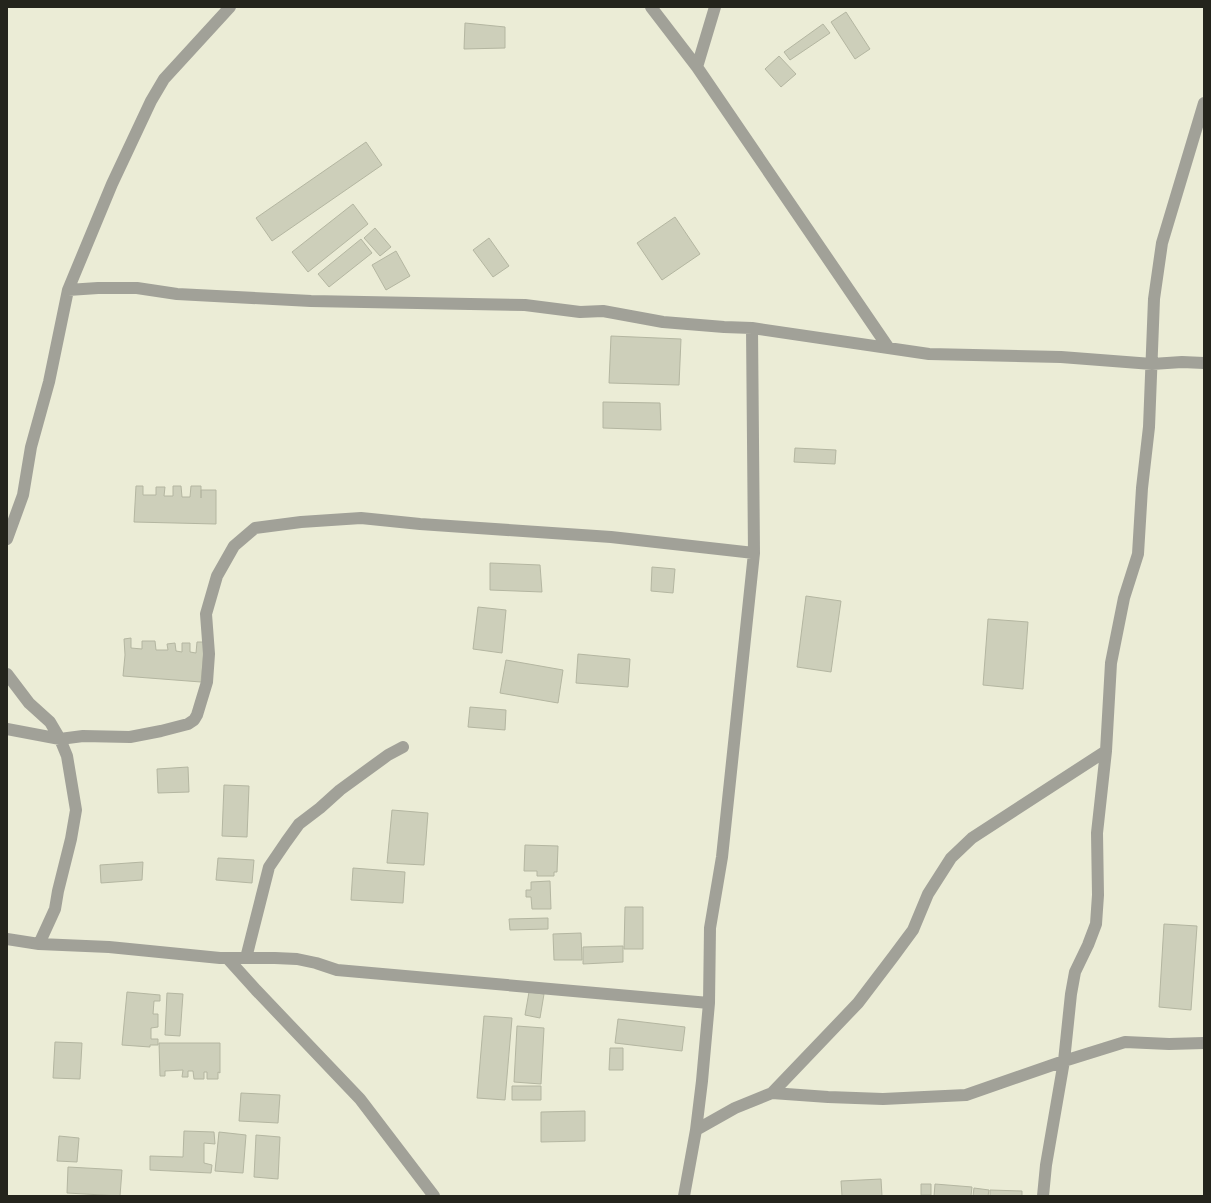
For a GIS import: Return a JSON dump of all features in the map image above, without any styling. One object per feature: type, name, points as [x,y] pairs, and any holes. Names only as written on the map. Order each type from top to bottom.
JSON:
[{"type":"street","points":[[7,539],[23,494],[31,447],[49,382],[68,290],[112,184],[164,79],[230,7]]},
{"type":"street","points":[[651,7],[697,67],[888,347]]},
{"type":"street","points":[[697,67],[715,7]]},
{"type":"street","points":[[1043,1196],[1046,1165],[1064,1061],[1071,994],[1075,972],[1096,924],[1098,895],[1097,833],[1106,751],[1111,663],[1124,598],[1138,554],[1142,488],[1150,427],[1154,300],[1162,243],[1204,103]]},
{"type":"street","points":[[68,290],[137,288],[177,294],[311,301],[525,305],[580,312],[603,311],[663,322],[724,328],[752,328],[930,354],[1061,357],[1152,364],[1182,362],[1204,363]]},
{"type":"street","points":[[684,1196],[696,1130],[709,1003],[710,928],[722,857],[754,553],[752,328]]},
{"type":"street","points":[[7,729],[60,739],[83,736],[130,737],[188,724],[194,720],[197,715],[207,682],[209,654],[206,614],[217,576],[234,546],[255,528],[301,522],[361,518],[420,524],[611,537],[754,553]]},
{"type":"street","points":[[7,674],[29,703],[50,722],[60,739],[67,756],[76,810],[55,909],[39,944]]},
{"type":"street","points":[[246,958],[269,868],[299,824],[340,790],[388,755],[403,746]]},
{"type":"street","points":[[696,1130],[735,1108],[772,1093],[858,1003],[913,930],[928,894],[951,858],[972,838],[1106,751]]},
{"type":"street","points":[[7,939],[39,944],[108,947],[228,959],[298,959],[337,970],[709,1003]]},
{"type":"street","points":[[228,959],[360,1099],[434,1196]]},
{"type":"street","points":[[772,1093],[883,1099],[966,1095],[1064,1061],[1125,1042],[1170,1044],[1204,1043]]},
{"type":"building","points":[[846,12],[870,49],[855,59],[831,22]]},
{"type":"building","points":[[465,23],[505,27],[505,48],[464,49]]},
{"type":"building","points":[[823,24],[830,33],[790,60],[784,52]]},
{"type":"building","points":[[779,56],[796,74],[781,87],[765,69]]},
{"type":"building","points":[[366,142],[382,165],[272,241],[256,218]]},
{"type":"building","points":[[353,204],[368,224],[308,272],[292,252]]},
{"type":"building","points":[[675,217],[700,254],[662,280],[637,243]]},
{"type":"building","points":[[375,228],[391,247],[380,256],[364,238]]},
{"type":"building","points":[[489,238],[509,266],[493,277],[473,250]]},
{"type":"building","points":[[361,239],[372,253],[329,287],[318,274]]},
{"type":"building","points":[[396,251],[410,276],[386,290],[372,265]]},
{"type":"building","points":[[611,336],[681,339],[679,385],[609,383]]},
{"type":"building","points":[[603,402],[660,403],[661,430],[603,428]]},
{"type":"building","points":[[795,448],[836,450],[835,464],[794,462]]},
{"type":"building","points":[[136,486],[143,486],[143,495],[156,495],[156,487],[165,487],[164,496],[173,496],[173,486],[181,486],[182,497],[190,497],[191,486],[201,486],[201,490],[216,490],[216,524],[134,522]]},
{"type":"building","points":[[490,563],[540,565],[542,592],[490,590]]},
{"type":"building","points":[[652,567],[675,569],[673,593],[651,591]]},
{"type":"building","points":[[806,596],[841,601],[831,672],[797,667]]},
{"type":"building","points":[[478,607],[506,610],[502,653],[473,649]]},
{"type":"building","points":[[988,619],[1028,622],[1023,689],[983,685]]},
{"type":"building","points":[[131,638],[131,648],[142,649],[142,641],[155,641],[156,650],[168,650],[167,644],[175,643],[176,651],[182,652],[182,643],[190,643],[190,652],[196,653],[197,642],[205,642],[201,682],[123,676],[125,655],[124,639]]},
{"type":"building","points":[[578,654],[630,659],[628,687],[576,683]]},
{"type":"building","points":[[506,660],[563,670],[558,703],[500,693]]},
{"type":"building","points":[[470,707],[506,710],[505,730],[468,727]]},
{"type":"building","points":[[188,767],[189,792],[158,793],[157,769]]},
{"type":"building","points":[[224,785],[249,786],[247,837],[222,836]]},
{"type":"building","points":[[392,810],[428,813],[424,865],[387,863]]},
{"type":"building","points":[[525,845],[558,846],[557,872],[554,872],[554,876],[537,876],[537,871],[524,871]]},
{"type":"building","points":[[218,858],[254,860],[252,883],[216,880]]},
{"type":"building","points":[[143,862],[142,880],[101,883],[100,865]]},
{"type":"building","points":[[353,868],[405,872],[403,903],[351,900]]},
{"type":"building","points":[[550,881],[551,909],[532,909],[531,897],[526,897],[526,890],[531,890],[531,882]]},
{"type":"building","points":[[625,907],[643,907],[643,949],[624,949]]},
{"type":"building","points":[[548,918],[548,929],[510,930],[509,919]]},
{"type":"building","points":[[1164,924],[1197,926],[1191,1010],[1159,1007]]},
{"type":"building","points":[[581,933],[582,960],[554,960],[553,934]]},
{"type":"building","points":[[623,946],[623,962],[583,964],[583,947]]},
{"type":"building","points":[[127,992],[160,995],[160,1001],[154,1001],[153,1014],[158,1014],[158,1027],[151,1028],[151,1039],[158,1039],[158,1045],[150,1045],[150,1047],[122,1045]]},
{"type":"building","points":[[529,992],[544,994],[540,1018],[525,1015]]},
{"type":"building","points":[[167,993],[183,994],[180,1036],[165,1035]]},
{"type":"building","points":[[484,1016],[512,1018],[505,1100],[477,1098]]},
{"type":"building","points":[[618,1019],[685,1027],[682,1051],[615,1043]]},
{"type":"building","points":[[517,1026],[544,1028],[541,1084],[514,1082]]},
{"type":"building","points":[[55,1042],[82,1043],[80,1079],[53,1078]]},
{"type":"building","points":[[159,1043],[220,1043],[220,1073],[218,1072],[218,1079],[207,1079],[207,1072],[204,1072],[204,1079],[194,1079],[193,1071],[188,1071],[188,1077],[182,1077],[183,1070],[165,1071],[165,1076],[160,1076]]},
{"type":"building","points":[[610,1048],[623,1048],[623,1070],[609,1070]]},
{"type":"building","points":[[512,1086],[541,1086],[541,1100],[512,1100]]},
{"type":"building","points":[[241,1093],[280,1095],[278,1123],[239,1121]]},
{"type":"building","points":[[585,1111],[585,1141],[541,1142],[541,1112]]},
{"type":"building","points":[[184,1131],[214,1132],[215,1144],[204,1143],[204,1163],[212,1165],[211,1173],[150,1170],[150,1156],[183,1157]]},
{"type":"building","points":[[219,1132],[246,1135],[243,1173],[215,1171]]},
{"type":"building","points":[[256,1135],[280,1137],[278,1179],[254,1177]]},
{"type":"building","points":[[59,1136],[79,1138],[77,1162],[57,1161]]},
{"type":"building","points":[[68,1167],[122,1170],[120,1196],[67,1193]]},
{"type":"building","points":[[881,1179],[882,1196],[842,1196],[841,1181]]},
{"type":"building","points":[[921,1184],[931,1184],[931,1195],[921,1195]]},
{"type":"building","points":[[935,1184],[972,1187],[971,1196],[934,1196]]},
{"type":"building","points":[[974,1188],[989,1190],[988,1196],[973,1196]]},
{"type":"building","points":[[990,1190],[1022,1191],[1022,1196],[990,1196]]}]
